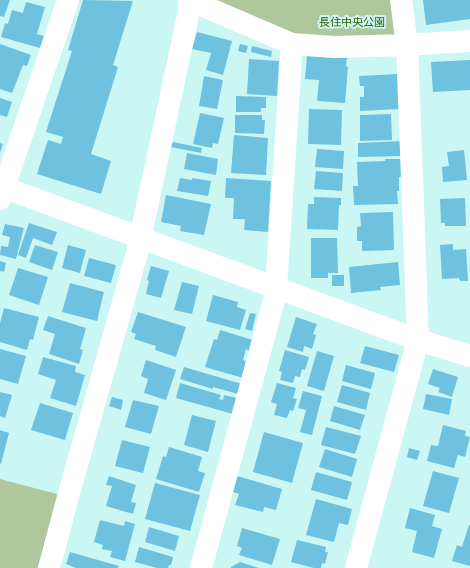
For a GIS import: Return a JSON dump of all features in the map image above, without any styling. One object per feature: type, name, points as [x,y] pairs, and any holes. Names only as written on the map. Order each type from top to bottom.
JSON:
[{"type":"street","points":[[68,0],[1,191],[140,238],[418,340],[470,356]]},
{"type":"street","points":[[356,568],[418,340],[407,45],[401,0]]},
{"type":"street","points":[[49,568],[135,260],[190,1],[292,44],[334,47],[407,45],[470,40]]},
{"type":"street","points":[[201,568],[274,300],[292,44]]},
{"type":"green space","name":"長住中央公園","points":[[189,0],[401,0],[407,45],[334,47]]},
{"type":"green space","points":[[0,479],[68,497],[49,568],[0,568]]},
{"type":"building","points":[[0,0],[10,0],[4,17],[0,16]]},
{"type":"building","points":[[83,0],[133,1],[113,65],[118,67],[91,154],[111,161],[101,194],[37,174],[48,140],[61,144],[63,137],[46,132],[72,51],[68,50]]},
{"type":"building","points":[[423,0],[470,0],[470,19],[426,25]]},
{"type":"building","points":[[26,2],[45,7],[37,34],[44,36],[40,48],[1,37],[5,23],[8,24],[12,10],[23,13]]},
{"type":"building","points":[[197,32],[232,41],[223,75],[206,70],[211,53],[192,49]]},
{"type":"building","points":[[0,44],[31,55],[27,66],[23,65],[12,93],[0,89]]},
{"type":"building","points":[[240,44],[248,46],[246,53],[238,51]]},
{"type":"building","points":[[252,46],[272,51],[271,57],[251,52]]},
{"type":"building","points":[[307,55],[347,58],[346,66],[348,67],[345,103],[317,101],[319,80],[305,79]]},
{"type":"building","points":[[249,59],[279,61],[277,96],[247,94]]},
{"type":"building","points":[[470,60],[470,90],[433,92],[431,62]]},
{"type":"building","points":[[398,74],[400,109],[360,111],[360,97],[364,97],[364,86],[360,86],[359,76]]},
{"type":"building","points":[[204,76],[223,80],[217,109],[199,106]]},
{"type":"building","points":[[236,96],[266,97],[266,108],[261,108],[261,112],[236,112]]},
{"type":"building","points":[[0,98],[12,102],[7,117],[0,115]]},
{"type":"building","points":[[309,109],[342,110],[341,145],[308,144]]},
{"type":"building","points":[[200,113],[224,118],[218,144],[213,143],[212,148],[193,144]]},
{"type":"building","points":[[391,114],[392,140],[360,141],[360,115]]},
{"type":"building","points":[[235,115],[262,115],[262,120],[265,120],[264,134],[235,133]]},
{"type":"building","points":[[234,135],[268,138],[266,175],[231,173]]},
{"type":"building","points":[[402,141],[402,156],[358,157],[358,143]]},
{"type":"building","points":[[173,142],[202,148],[201,153],[171,147]]},
{"type":"building","points":[[0,143],[3,144],[0,153]]},
{"type":"building","points":[[317,149],[344,151],[343,169],[315,167]]},
{"type":"building","points":[[464,150],[467,180],[443,182],[442,167],[449,166],[447,152]]},
{"type":"building","points":[[187,153],[218,159],[216,175],[184,169]]},
{"type":"building","points":[[385,159],[401,159],[401,177],[399,177],[399,191],[397,191],[398,204],[354,205],[353,186],[358,186],[357,162],[385,161]]},
{"type":"building","points":[[316,171],[343,173],[342,191],[314,189]]},
{"type":"building","points":[[180,178],[211,181],[208,196],[177,191]]},
{"type":"building","points":[[226,178],[271,181],[268,232],[244,230],[245,219],[233,219],[234,198],[225,198]]},
{"type":"building","points":[[166,195],[211,204],[204,235],[180,231],[181,226],[161,222]]},
{"type":"building","points":[[314,197],[341,198],[341,205],[339,205],[338,230],[307,229],[308,204],[314,204]]},
{"type":"building","points":[[465,198],[466,226],[445,226],[445,223],[441,223],[440,199]]},
{"type":"building","points":[[393,212],[394,250],[362,251],[362,241],[357,241],[357,227],[361,226],[360,213]]},
{"type":"building","points":[[29,223],[57,232],[52,245],[33,238],[26,258],[18,255]]},
{"type":"building","points":[[5,224],[24,228],[16,259],[0,255],[1,246],[8,247],[10,237],[2,235]]},
{"type":"building","points":[[311,238],[337,238],[338,273],[328,273],[328,278],[311,278]]},
{"type":"building","points":[[453,244],[453,250],[466,249],[468,281],[460,281],[459,278],[442,279],[440,245]]},
{"type":"building","points":[[35,245],[58,252],[52,270],[29,262]]},
{"type":"building","points":[[68,245],[86,250],[80,273],[62,268]]},
{"type":"building","points":[[89,258],[116,265],[111,283],[84,276]]},
{"type":"building","points":[[0,261],[6,263],[4,272],[0,271]]},
{"type":"building","points":[[398,262],[400,285],[380,287],[381,290],[351,293],[349,267]]},
{"type":"building","points":[[151,266],[169,271],[161,298],[146,294],[149,281],[147,280]]},
{"type":"building","points":[[18,268],[48,277],[39,305],[9,295]]},
{"type":"building","points":[[332,275],[344,275],[344,286],[332,286]]},
{"type":"building","points":[[182,282],[199,286],[192,314],[174,310]]},
{"type":"building","points":[[70,283],[104,292],[97,321],[62,312]]},
{"type":"building","points":[[213,295],[238,302],[237,307],[246,310],[240,330],[206,321]]},
{"type":"building","points":[[4,308],[39,317],[33,340],[30,339],[27,350],[0,342],[0,323]]},
{"type":"building","points":[[138,312],[186,327],[176,357],[155,350],[156,346],[134,339],[136,334],[131,332]]},
{"type":"building","points":[[250,313],[256,314],[252,331],[245,329]]},
{"type":"building","points":[[48,316],[86,328],[80,349],[83,350],[79,364],[49,354],[55,334],[43,330]]},
{"type":"building","points":[[296,317],[317,324],[313,334],[316,335],[312,349],[304,346],[303,352],[287,347]]},
{"type":"building","points":[[220,330],[253,340],[250,351],[246,349],[243,360],[248,362],[243,378],[205,367],[214,339],[217,340]]},
{"type":"building","points":[[365,346],[399,355],[394,372],[360,363]]},
{"type":"building","points":[[0,349],[26,356],[18,384],[0,379]]},
{"type":"building","points":[[285,350],[309,357],[305,370],[302,369],[300,377],[295,376],[293,383],[280,380],[282,372],[279,371]]},
{"type":"building","points":[[317,351],[334,356],[324,391],[307,386]]},
{"type":"building","points":[[43,357],[76,366],[75,372],[85,375],[76,406],[50,398],[56,380],[38,374]]},
{"type":"building","points":[[146,360],[176,370],[166,400],[144,393],[148,379],[141,376]]},
{"type":"building","points":[[346,365],[375,373],[371,389],[342,381]]},
{"type":"building","points":[[184,367],[242,384],[238,394],[213,387],[213,389],[180,379]]},
{"type":"building","points":[[433,369],[458,377],[452,397],[438,392],[440,388],[428,384]]},
{"type":"building","points":[[180,383],[221,395],[219,399],[223,400],[224,395],[237,398],[233,414],[176,398]]},
{"type":"building","points":[[277,383],[296,388],[293,398],[297,399],[293,411],[290,410],[287,418],[274,415],[277,404],[271,402]]},
{"type":"building","points":[[342,385],[370,393],[366,410],[337,402]]},
{"type":"building","points":[[303,391],[322,396],[312,435],[300,432],[306,410],[298,408]]},
{"type":"building","points":[[0,392],[12,395],[5,418],[0,416]]},
{"type":"building","points":[[426,394],[452,399],[449,415],[423,409]]},
{"type":"building","points":[[112,397],[123,400],[121,410],[109,406]]},
{"type":"building","points":[[133,400],[159,406],[151,434],[125,427]]},
{"type":"building","points":[[40,403],[73,413],[65,440],[31,430]]},
{"type":"building","points":[[334,406],[365,415],[360,430],[330,421]]},
{"type":"building","points":[[192,415],[216,421],[208,452],[184,445]]},
{"type":"building","points":[[443,425],[466,431],[465,436],[470,437],[465,457],[458,455],[454,468],[427,461],[431,445],[438,446]]},
{"type":"building","points":[[326,427],[361,436],[355,454],[321,445]]},
{"type":"building","points":[[0,430],[9,433],[1,464],[0,463]]},
{"type":"building","points":[[264,432],[303,443],[292,483],[253,472]]},
{"type":"building","points":[[122,440],[150,447],[143,473],[115,466]]},
{"type":"building","points":[[169,447],[202,457],[198,471],[205,473],[199,492],[156,479],[163,456],[166,457]]},
{"type":"building","points":[[409,448],[420,451],[417,460],[407,457]]},
{"type":"building","points":[[325,449],[357,459],[352,477],[319,467]]},
{"type":"building","points":[[433,471],[459,478],[449,513],[423,506]]},
{"type":"building","points":[[316,472],[352,482],[347,500],[311,490]]},
{"type":"building","points":[[109,476],[136,485],[131,502],[136,503],[133,514],[106,506],[112,486],[106,485]]},
{"type":"building","points":[[237,476],[282,489],[276,510],[264,507],[263,512],[235,505],[239,494],[233,492]]},
{"type":"building","points":[[155,483],[200,495],[190,531],[145,519]]},
{"type":"building","points":[[316,499],[352,509],[348,525],[339,523],[334,542],[306,535]]},
{"type":"building","points":[[410,508],[435,515],[432,526],[442,529],[434,558],[412,552],[417,531],[405,528]]},
{"type":"building","points":[[100,520],[124,526],[125,521],[135,524],[125,561],[110,557],[112,551],[102,549],[103,545],[94,542]]},
{"type":"building","points":[[469,525],[470,566],[452,561],[457,545],[462,547]]},
{"type":"building","points":[[149,527],[179,536],[175,551],[145,542]]},
{"type":"building","points":[[242,528],[280,539],[272,565],[239,555],[242,548],[237,546]]},
{"type":"building","points":[[297,540],[326,547],[325,552],[328,552],[325,564],[322,563],[321,568],[314,568],[291,562]]},
{"type":"building","points":[[139,547],[173,557],[171,565],[169,565],[168,568],[157,568],[135,562]]},
{"type":"building","points":[[70,552],[119,566],[118,568],[76,568],[66,564]]},
{"type":"building","points":[[240,562],[259,568],[231,568]]}]
